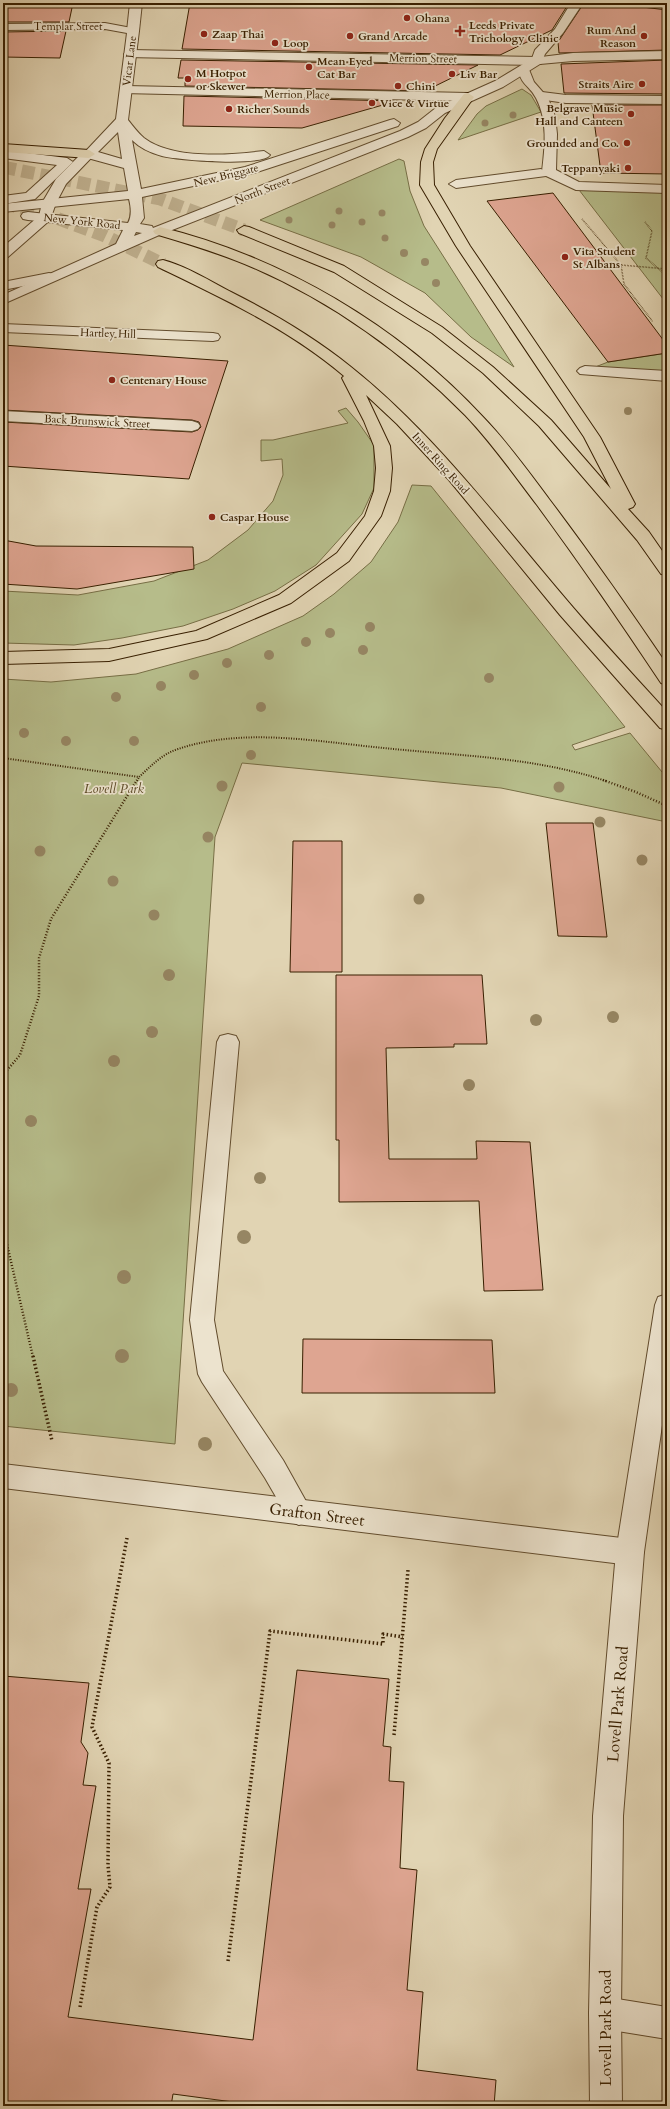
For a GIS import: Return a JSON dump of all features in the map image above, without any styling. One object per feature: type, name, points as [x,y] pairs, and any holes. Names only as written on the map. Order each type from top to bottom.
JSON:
[{"type":"highway","points":[[468,98],[449,121],[431,149],[427,162],[428,185],[463,246],[592,437],[643,536]]},
{"type":"highway","points":[[3,148],[89,154]]},
{"type":"highway","points":[[244,230],[339,269],[442,335],[488,370],[545,423],[643,536],[667,570]]},
{"type":"highway","points":[[160,231],[271,270],[316,294],[368,326],[417,364],[461,403],[501,447],[582,554],[667,679]]},
{"type":"highway","name":"Inner Ring Road","points":[[163,264],[271,318],[345,369],[376,395],[437,455],[553,596],[667,724]]},
{"type":"highway","points":[[3,658],[109,655],[201,635],[285,599],[343,557],[373,516],[382,491],[384,468],[382,446],[372,421],[345,369]]},
{"type":"street","name":"Vicar Lane","points":[[136,3],[122,120],[136,194]]},
{"type":"street","name":"New Briggate","points":[[3,208],[136,194],[249,170],[316,147],[406,119],[441,110],[499,84],[524,70],[536,61],[539,53],[559,31],[578,3]]},
{"type":"street","name":"Templar Street","points":[[3,26],[105,26],[133,32]]},
{"type":"street","name":"Merrion Street","points":[[130,54],[536,61],[573,57],[667,55]]},
{"type":"street","points":[[524,70],[526,80],[530,86],[542,96],[551,117],[549,172],[576,186],[667,189]]},
{"type":"street","name":"Merrion Place","points":[[126,90],[468,98]]},
{"type":"street","points":[[542,96],[566,99],[667,100]]},
{"type":"street","name":"New Briggate","points":[[404,134],[422,125],[441,110]]},
{"type":"street","points":[[3,254],[22,241],[45,217],[49,203],[61,182],[122,120],[140,142],[153,148],[187,156],[225,159],[316,147]]},
{"type":"street","name":"North Street","points":[[3,300],[50,277],[121,247],[404,134]]},
{"type":"street","points":[[3,154],[67,162],[30,196],[3,200]]},
{"type":"street","points":[[89,154],[130,165]]},
{"type":"street","points":[[456,184],[541,173]]},
{"type":"street","points":[[121,247],[137,218],[136,194]]},
{"type":"street","name":"New York Road","points":[[3,214],[133,226],[160,231]]},
{"type":"street","points":[[3,286],[50,277]]},
{"type":"street","name":"Hartley Hill","points":[[3,328],[213,337]]},
{"type":"street","points":[[585,371],[667,376]]},
{"type":"street","name":"Back Brunswick Street","points":[[3,416],[192,426]]},
{"type":"street","points":[[228,1042],[202,1320],[212,1374],[274,1468],[299,1512]]},
{"type":"street","name":"Lovell Park Road","points":[[606,2106],[605,2013],[608,1816],[630,1552],[667,1305]]},
{"type":"street","name":"Grafton Street","points":[[3,1476],[630,1552]]},
{"type":"street","points":[[605,2013],[667,2023]]},
{"type":"path","points":[[576,186],[564,197],[621,265],[624,284],[653,322]]},
{"type":"path","points":[[616,188],[652,231],[646,258],[667,276]]},
{"type":"path","points":[[621,265],[667,269]]},
{"type":"path","points":[[3,1075],[20,1055],[39,996],[39,958],[51,919],[139,777],[159,758],[182,747],[216,740],[282,738],[499,760],[578,774],[631,790],[667,806]]},
{"type":"path","points":[[3,758],[139,777]]},
{"type":"path","points":[[3,1227],[53,1445]]},
{"type":"path","points":[[80,2007],[97,1907],[110,1887],[108,1865],[109,1764],[92,1727],[127,1538]]},
{"type":"path","points":[[394,1735],[408,1570]]},
{"type":"path","points":[[228,1961],[270,1631],[383,1644],[384,1634],[403,1637]]},
{"type":"green space","points":[[522,89],[531,95],[541,112],[458,140],[477,114],[486,106]]},
{"type":"green space","points":[[399,159],[404,161],[410,191],[424,226],[514,367],[471,337],[425,293],[361,257],[260,220]]},
{"type":"green space","points":[[576,186],[667,189],[667,304]]},
{"type":"green space","points":[[667,353],[667,376],[585,371],[608,362]]},
{"type":"green space","points":[[346,408],[374,445],[374,488],[362,514],[316,565],[275,591],[233,609],[183,626],[122,638],[74,645],[3,643],[3,591],[78,595],[154,581],[208,560],[248,530],[273,501],[283,475],[282,459],[261,461],[261,440],[273,440],[348,423],[338,411]]},
{"type":"green space","name":"Lovell Park","points":[[412,485],[431,486],[625,727],[572,745],[575,750],[630,733],[667,778],[667,822],[501,788],[242,763],[215,837],[175,1444],[3,1426],[3,679],[51,682],[136,674],[228,649],[303,616],[334,594],[371,562],[398,522]]},
{"type":"building","points":[[3,3],[73,3],[69,22],[3,22]]},
{"type":"building","name":"Grand Arcade","points":[[190,3],[569,3],[552,30],[500,55],[182,49]]},
{"type":"building","points":[[584,3],[609,3],[667,10],[667,50],[559,53],[558,42]]},
{"type":"building","points":[[66,31],[60,58],[3,57],[3,32]]},
{"type":"building","points":[[181,60],[478,65],[425,91],[185,86],[185,78],[178,78]]},
{"type":"building","points":[[667,60],[667,94],[564,93],[561,64]]},
{"type":"building","name":"Richer Sounds","points":[[184,96],[397,101],[302,128],[183,126]]},
{"type":"building","points":[[592,105],[667,105],[667,174],[601,173]]},
{"type":"building","name":"Vita Student St Albans","points":[[553,193],[667,345],[667,353],[608,362],[487,201]]},
{"type":"building","points":[[3,345],[228,361],[189,479],[3,466],[3,422],[192,432],[201,427],[199,422],[192,420],[3,410]]},
{"type":"building","points":[[3,540],[36,546],[193,547],[194,569],[77,589],[3,584]]},
{"type":"building","points":[[546,823],[593,823],[607,937],[558,936]]},
{"type":"building","points":[[293,841],[342,841],[342,972],[290,972]]},
{"type":"building","points":[[336,975],[482,975],[487,1044],[454,1044],[454,1047],[386,1048],[389,1159],[477,1159],[476,1141],[530,1142],[543,1290],[484,1291],[479,1201],[339,1202],[339,1140],[336,1140]]},
{"type":"building","points":[[303,1339],[492,1340],[495,1393],[302,1393]]},
{"type":"building","points":[[297,1670],[389,1679],[383,1746],[391,1747],[389,1781],[404,1782],[400,1868],[417,1870],[407,1990],[423,1992],[417,2070],[496,2080],[494,2106],[263,2106],[173,2094],[171,2106],[3,2106],[3,1676],[89,1683],[81,1742],[88,1753],[83,1785],[96,1786],[78,1889],[91,1889],[68,2017],[253,2040]]},
{"type":"tunnel","points":[[3,167],[160,199],[244,230]]},
{"type":"tunnel","points":[[3,203],[51,216],[105,236],[163,264]]},
{"type":"place","name":"Ohana","points":[[407,18]]},
{"type":"place","name":"Leeds Private Trichology Clinic","points":[[460,31]]},
{"type":"place","name":"Zaap Thai","points":[[204,34]]},
{"type":"place","name":"Grand Arcade","points":[[350,36]]},
{"type":"place","name":"Rum And Reason","points":[[644,36]]},
{"type":"place","name":"Loop","points":[[275,43]]},
{"type":"place","name":"Mean Eyed Cat Bar","points":[[309,67]]},
{"type":"place","name":"Liv Bar","points":[[452,74]]},
{"type":"place","name":"M Hotpot or Skewer","points":[[188,79]]},
{"type":"place","name":"Straits Aire","points":[[642,84]]},
{"type":"place","name":"Chini","points":[[398,86]]},
{"type":"place","name":"Vice & Virtue","points":[[372,103]]},
{"type":"place","name":"Richer Sounds","points":[[229,109]]},
{"type":"place","name":"Belgrave Music Hall and Canteen","points":[[631,114]]},
{"type":"place","name":"Grounded and Co.","points":[[627,143]]},
{"type":"place","name":"Teppanyaki","points":[[628,168]]},
{"type":"place","name":"Vita Student St Albans","points":[[565,257]]},
{"type":"place","name":"Centenary House","points":[[112,380]]},
{"type":"place","name":"Caspar House","points":[[212,517]]}]
